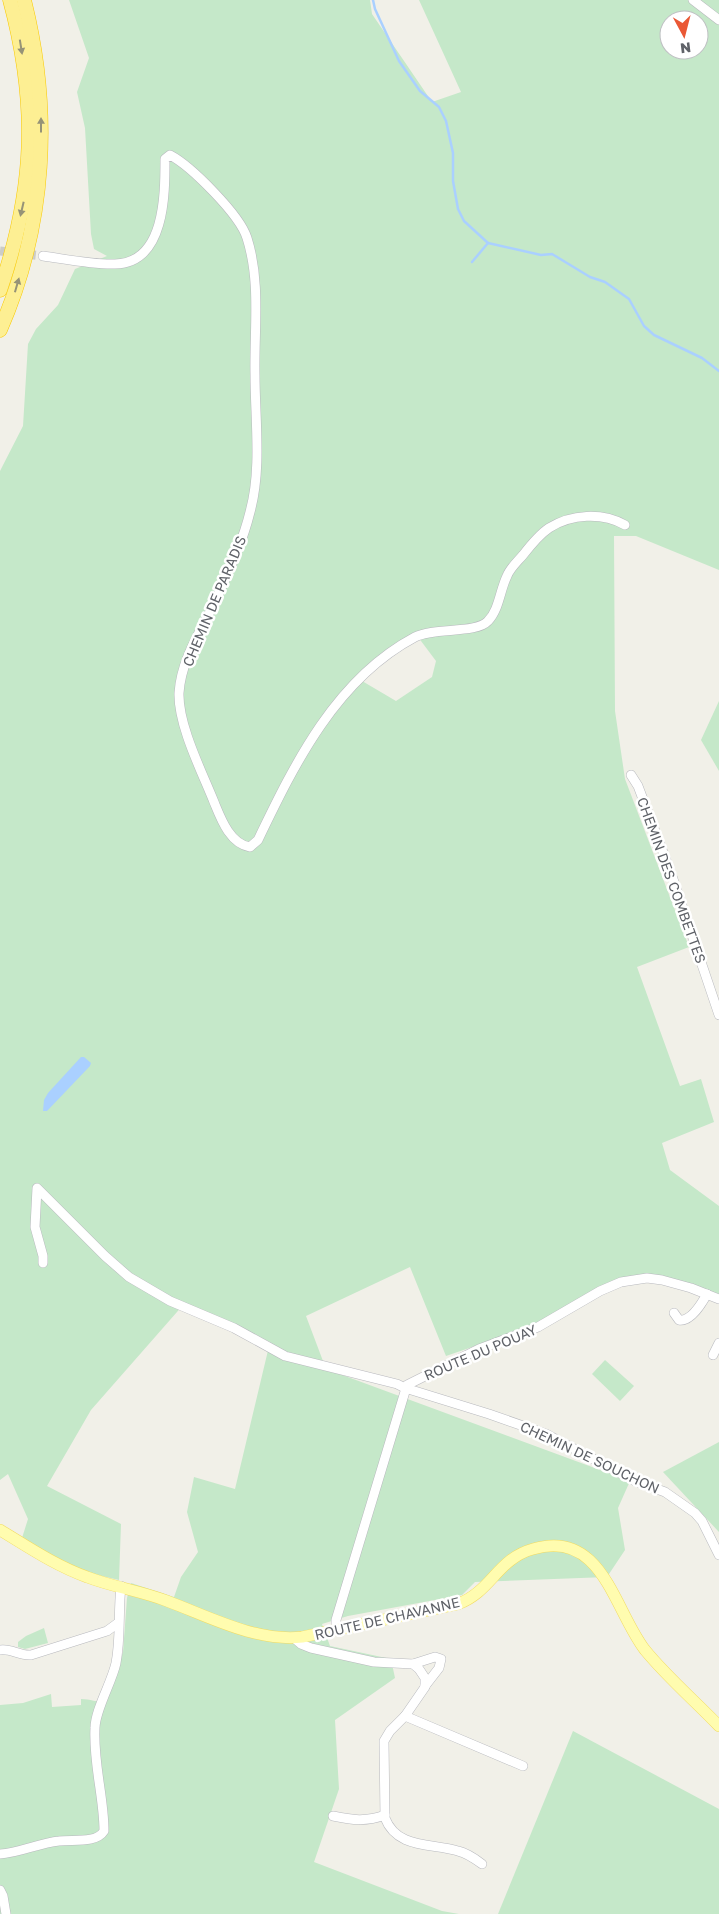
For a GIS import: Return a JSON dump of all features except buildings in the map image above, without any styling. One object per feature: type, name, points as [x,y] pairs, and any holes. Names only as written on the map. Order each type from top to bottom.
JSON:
[{"type":"highway","points":[[0,290],[24,202],[30,143],[28,87],[19,32],[10,0]]},
{"type":"highway","points":[[0,330],[14,294],[26,254],[36,208],[40,174],[42,142],[40,85],[36,53],[24,0]]},
{"type":"main road","name":"ROUTE DE CHAVANNE","points":[[0,1530],[76,1573],[121,1586],[250,1631],[294,1638],[445,1607],[468,1600],[478,1594],[511,1558],[534,1548],[561,1546],[584,1555],[601,1570],[627,1622],[645,1650],[719,1726]]},
{"type":"street","points":[[693,0],[719,20]]},
{"type":"street","name":"CHEMIN DE PARADIS","points":[[43,256],[115,264],[137,259],[147,249],[156,235],[165,187],[165,159],[170,155],[186,165],[214,194],[232,214],[247,236],[257,301],[254,488],[250,512],[235,556],[211,609],[196,635],[179,694],[185,728],[201,771],[220,816],[234,840],[241,846],[250,847],[258,840],[288,778],[308,744],[334,707],[369,670],[417,636],[434,632],[481,627],[489,621],[508,574],[548,528],[569,518],[593,516],[614,519],[625,525]]},
{"type":"street","name":"CHEMIN DES COMBETTES","points":[[632,775],[638,786],[672,876],[719,1014]]},
{"type":"street","name":"CHEMIN DE SOUCHON","points":[[43,1263],[43,1256],[35,1227],[37,1188],[105,1256],[130,1276],[170,1301],[234,1328],[285,1356],[397,1384],[546,1434],[635,1480],[665,1492],[695,1513],[702,1521],[719,1555]]},
{"type":"street","name":"ROUTE DU POUAY","points":[[405,1388],[410,1382],[479,1349],[538,1327],[600,1291],[621,1282],[640,1279],[662,1280],[679,1284],[719,1299]]},
{"type":"street","points":[[674,1313],[679,1320],[684,1321],[688,1319],[707,1294]]},
{"type":"street","points":[[713,1355],[719,1343]]},
{"type":"street","points":[[336,1629],[336,1620],[405,1388]]},
{"type":"street","points":[[0,1854],[58,1841],[92,1839],[101,1836],[104,1831],[97,1776],[94,1728],[116,1665],[121,1586]]},
{"type":"street","points":[[0,1650],[6,1649],[23,1655],[30,1654],[107,1631],[118,1624]]},
{"type":"street","points":[[294,1638],[301,1644],[311,1648],[374,1662],[413,1664],[435,1657],[441,1659],[439,1668],[405,1716],[390,1731],[384,1741],[385,1816],[389,1827],[407,1842],[459,1851],[471,1856],[482,1864]]},
{"type":"street","points":[[413,1664],[420,1669],[425,1678],[425,1687]]},
{"type":"street","points":[[405,1716],[523,1766]]},
{"type":"street","points":[[333,1816],[358,1821],[385,1816]]},
{"type":"street","points":[[0,1890],[6,1914]]},
{"type":"green space","points":[[69,0],[370,0],[372,14],[432,102],[461,92],[419,0],[719,0],[719,570],[636,536],[614,536],[615,711],[625,779],[689,947],[637,967],[680,1086],[701,1079],[714,1122],[662,1143],[670,1170],[719,1206],[719,1297],[635,1276],[539,1324],[446,1356],[410,1267],[306,1316],[326,1369],[630,1481],[618,1508],[625,1550],[607,1577],[475,1582],[462,1595],[348,1616],[322,1624],[330,1646],[391,1659],[395,1678],[335,1720],[339,1789],[314,1862],[442,1911],[459,1914],[0,1914],[0,1705],[23,1703],[51,1694],[52,1707],[81,1705],[81,1699],[106,1703],[123,1652],[127,1598],[131,1583],[174,1597],[181,1577],[198,1552],[187,1512],[194,1477],[235,1489],[270,1342],[184,1304],[91,1410],[47,1486],[121,1524],[119,1580],[76,1570],[22,1538],[28,1519],[8,1474],[0,1480],[0,471],[23,426],[28,344],[36,329],[58,305],[75,269],[107,256],[94,249],[91,234],[85,128],[77,92],[89,58]],"holes":[[[415,633],[436,661],[432,677],[396,701],[357,678]]]},
{"type":"green space","points":[[719,701],[719,771],[701,740]]},
{"type":"green space","points":[[605,1360],[634,1386],[620,1401],[592,1374]]},
{"type":"green space","points":[[719,1442],[719,1532],[663,1472]]},
{"type":"green space","points":[[44,1628],[48,1643],[25,1649],[18,1647],[18,1642],[26,1636]]},
{"type":"green space","points":[[573,1731],[719,1809],[719,1914],[498,1914]]},
{"type":"water","points":[[81,1057],[84,1057],[91,1063],[90,1066],[47,1111],[43,1111],[44,1100],[48,1093]]},
{"type":"waterway","points":[[373,0],[375,9],[399,61],[420,91],[439,107],[446,121],[453,153],[453,181],[458,209],[464,221],[488,243],[541,255],[552,254],[590,277],[605,282],[629,299],[644,326],[654,335],[702,358],[719,371]]},
{"type":"waterway","points":[[472,262],[488,243]]},
{"type":"tunnel","points":[[0,251],[43,256]]}]
